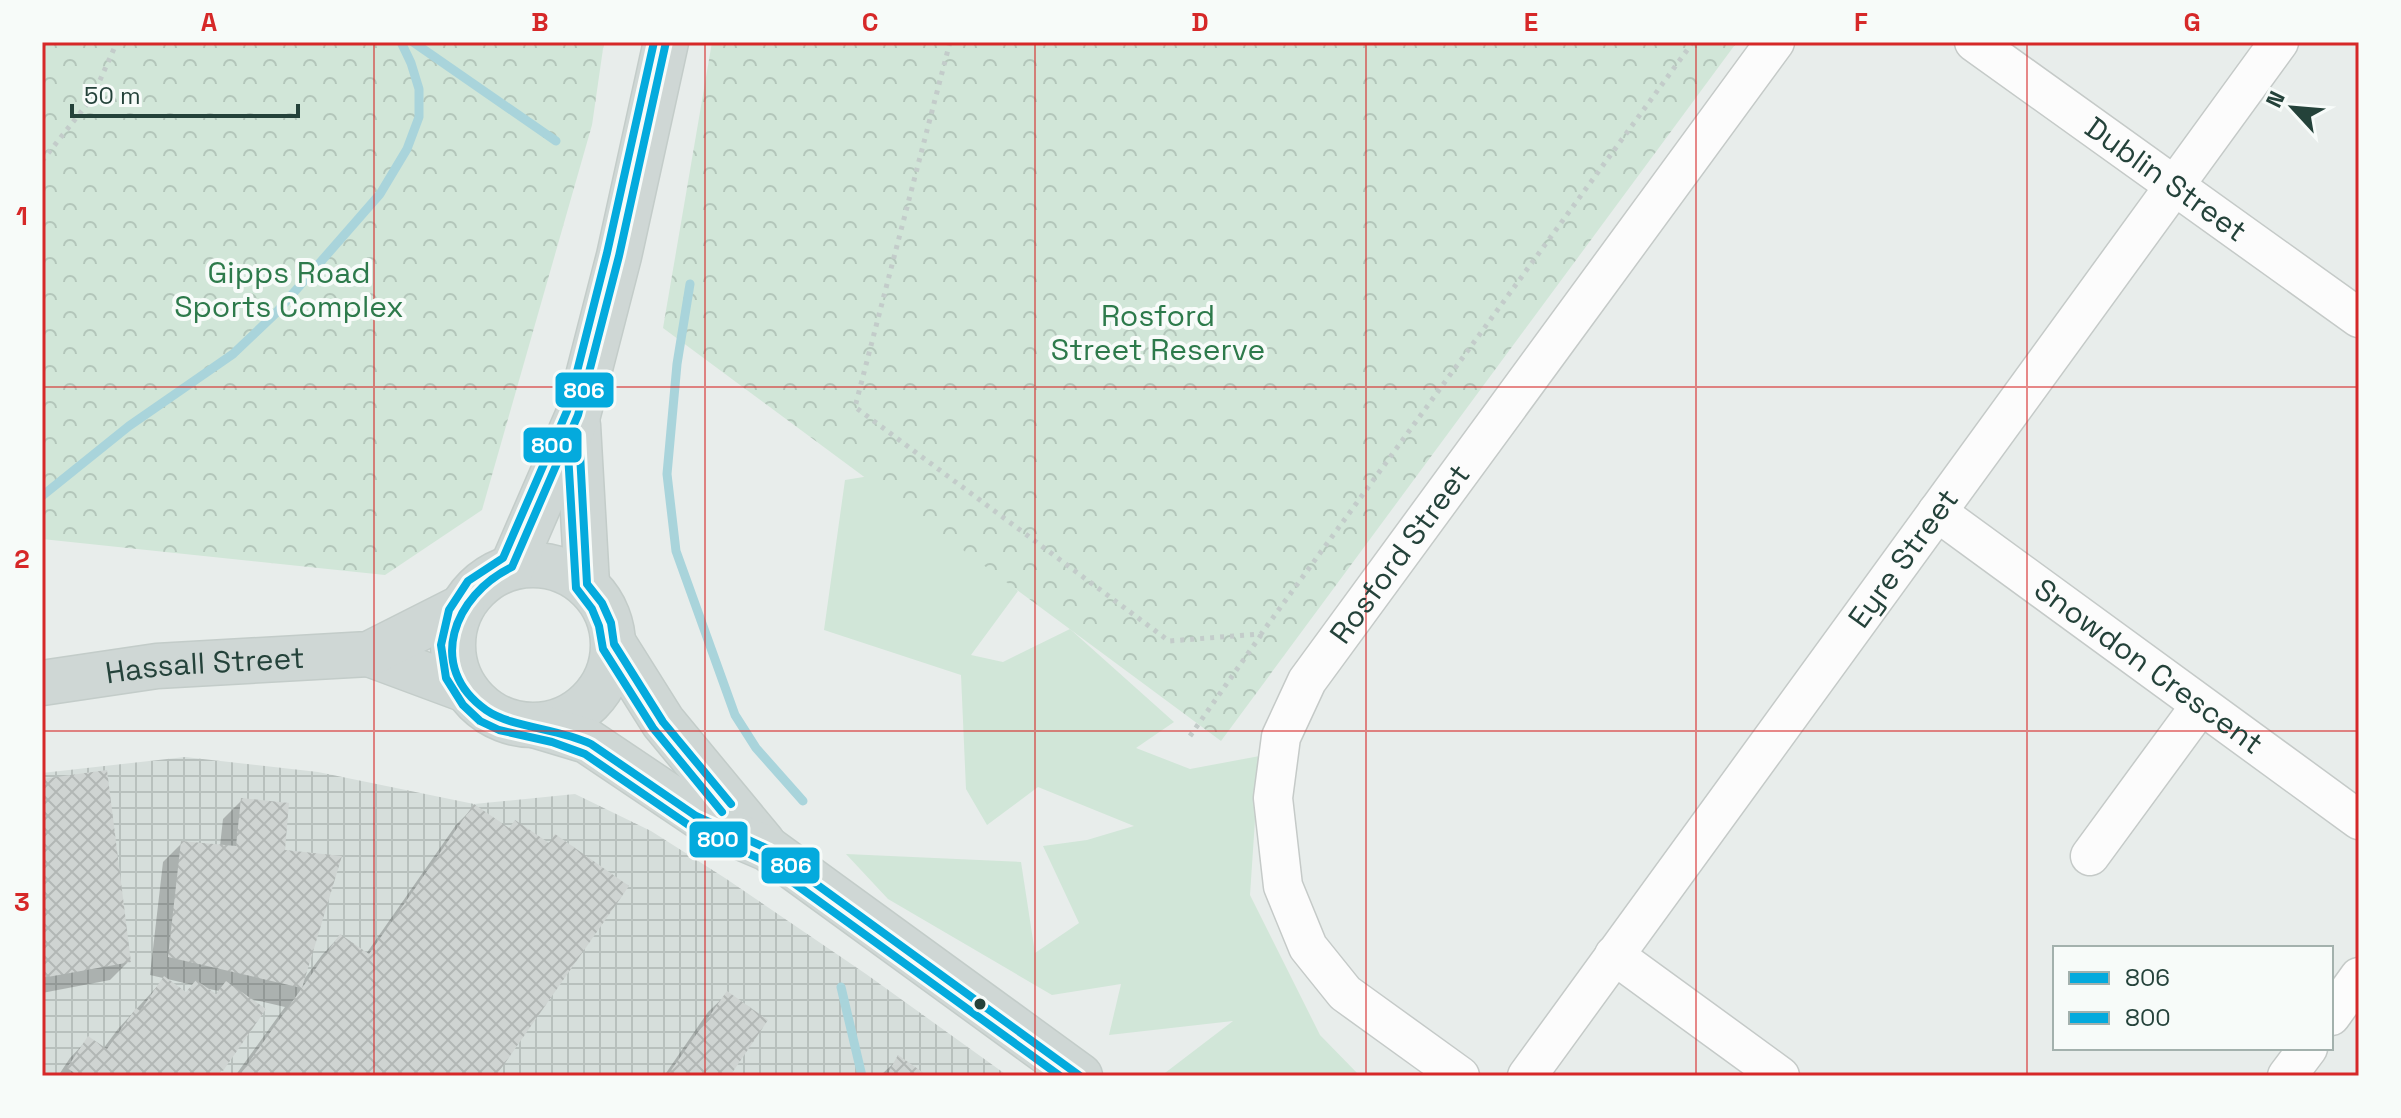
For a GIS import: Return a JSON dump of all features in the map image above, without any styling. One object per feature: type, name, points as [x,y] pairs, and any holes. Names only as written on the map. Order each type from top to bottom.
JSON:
[{"type":"main road","points":[[512,567],[578,415],[619,256],[666,42]]},
{"type":"main road","points":[[578,415],[587,584]]},
{"type":"main road","points":[[537,726],[572,716],[593,699],[608,676],[614,644],[611,623],[602,603],[587,584],[563,570],[536,564],[512,567],[492,576],[474,590],[462,607],[453,634],[453,654],[466,690],[484,710],[506,722],[537,726],[587,741],[712,825],[768,849],[1080,1076]]},
{"type":"main road","name":"Hassall Street","points":[[42,683],[157,666],[369,654],[462,607]]},
{"type":"main road","points":[[614,644],[663,722],[768,849]]},
{"type":"main road","name":"Hassall Street","points":[[369,654],[466,690]]},
{"type":"street","name":"Rosford Street","points":[[1460,1076],[1345,993],[1308,947],[1283,886],[1273,798],[1281,737],[1307,681],[1775,42]]},
{"type":"street","name":"Dublin Street","points":[[1974,42],[2359,318]]},
{"type":"street","name":"Eyre Street","points":[[1527,1076],[2279,42]]},
{"type":"street","name":"Snowdon Crescent","points":[[1937,512],[2359,820]]},
{"type":"street","points":[[2090,856],[2200,706]]},
{"type":"street","points":[[1614,955],[1780,1076]]},
{"type":"street","points":[[2333,1013],[2359,977]]},
{"type":"street","points":[[2287,1076],[2306,1050]]},
{"type":"path","points":[[42,161],[92,98],[117,42]]},
{"type":"path","points":[[950,42],[855,407],[1169,641],[1261,634]]},
{"type":"path","points":[[1190,736],[1693,42]]},
{"type":"shaded area","points":[[185,757],[318,772],[474,804],[575,794],[651,831],[725,878],[1008,1076],[42,1076],[42,773]]},
{"type":"green space","name":"Gipps Road Sports Complex","points":[[42,42],[604,42],[592,125],[482,510],[385,575],[42,539]]},
{"type":"green space","name":"Rosford Street Reserve","points":[[712,42],[1737,42],[1221,741],[663,328]]},
{"type":"green space","points":[[882,474],[1018,591],[971,655],[1003,662],[1070,629],[1174,722],[1136,748],[1190,769],[1265,755],[1256,805],[1250,895],[1320,1035],[1360,1076],[1161,1076],[1233,1021],[1109,1035],[1121,984],[1052,995],[888,899],[846,854],[1021,862],[1035,953],[1079,923],[1043,846],[1087,840],[1134,826],[1038,787],[987,825],[966,789],[961,675],[824,630],[845,480]]},
{"type":"building","points":[[107,770],[131,962],[42,978],[42,779]]},
{"type":"building","points":[[241,798],[289,803],[285,850],[342,856],[302,988],[168,957],[181,841],[236,846]]},
{"type":"building","points":[[474,804],[509,828],[515,820],[549,843],[555,834],[629,886],[496,1076],[239,1076],[340,934],[369,954]]},
{"type":"building","points":[[164,976],[186,992],[196,980],[216,994],[226,981],[266,1009],[223,1071],[217,1076],[79,1076],[67,1068],[88,1036],[107,1049],[136,1008],[140,1011]]},
{"type":"building","points":[[727,991],[768,1020],[730,1076],[667,1076]]},
{"type":"building","points":[[898,1055],[928,1076],[890,1076],[889,1071]]},
{"type":"waterway","points":[[42,496],[129,426],[233,354],[275,314],[380,194],[407,149],[419,117],[419,89],[401,42]]},
{"type":"waterway","points":[[413,42],[556,141]]},
{"type":"waterway","points":[[690,284],[677,364],[667,474],[676,551],[735,715],[756,748],[803,801]]},
{"type":"waterway","points":[[841,987],[862,1076]]},
{"type":"transit line","name":"800","points":[[654,42],[607,253],[567,411],[503,558],[468,581],[449,610],[441,645],[446,678],[463,705],[480,721],[499,730],[552,742],[585,754],[690,826],[762,860],[1060,1076]]},
{"type":"transit line","name":"806","points":[[666,42],[619,256],[578,415],[512,567],[492,579],[462,613],[454,633],[452,653],[456,673],[467,693],[486,710],[509,721],[591,744],[696,816],[768,849],[1080,1076]]},
{"type":"transit line","name":"806","points":[[579,435],[587,584],[602,603],[611,623],[614,644],[663,722],[731,804]]},
{"type":"transit line","name":"800","points":[[567,436],[576,588],[592,609],[603,649],[653,728],[722,812]]}]
